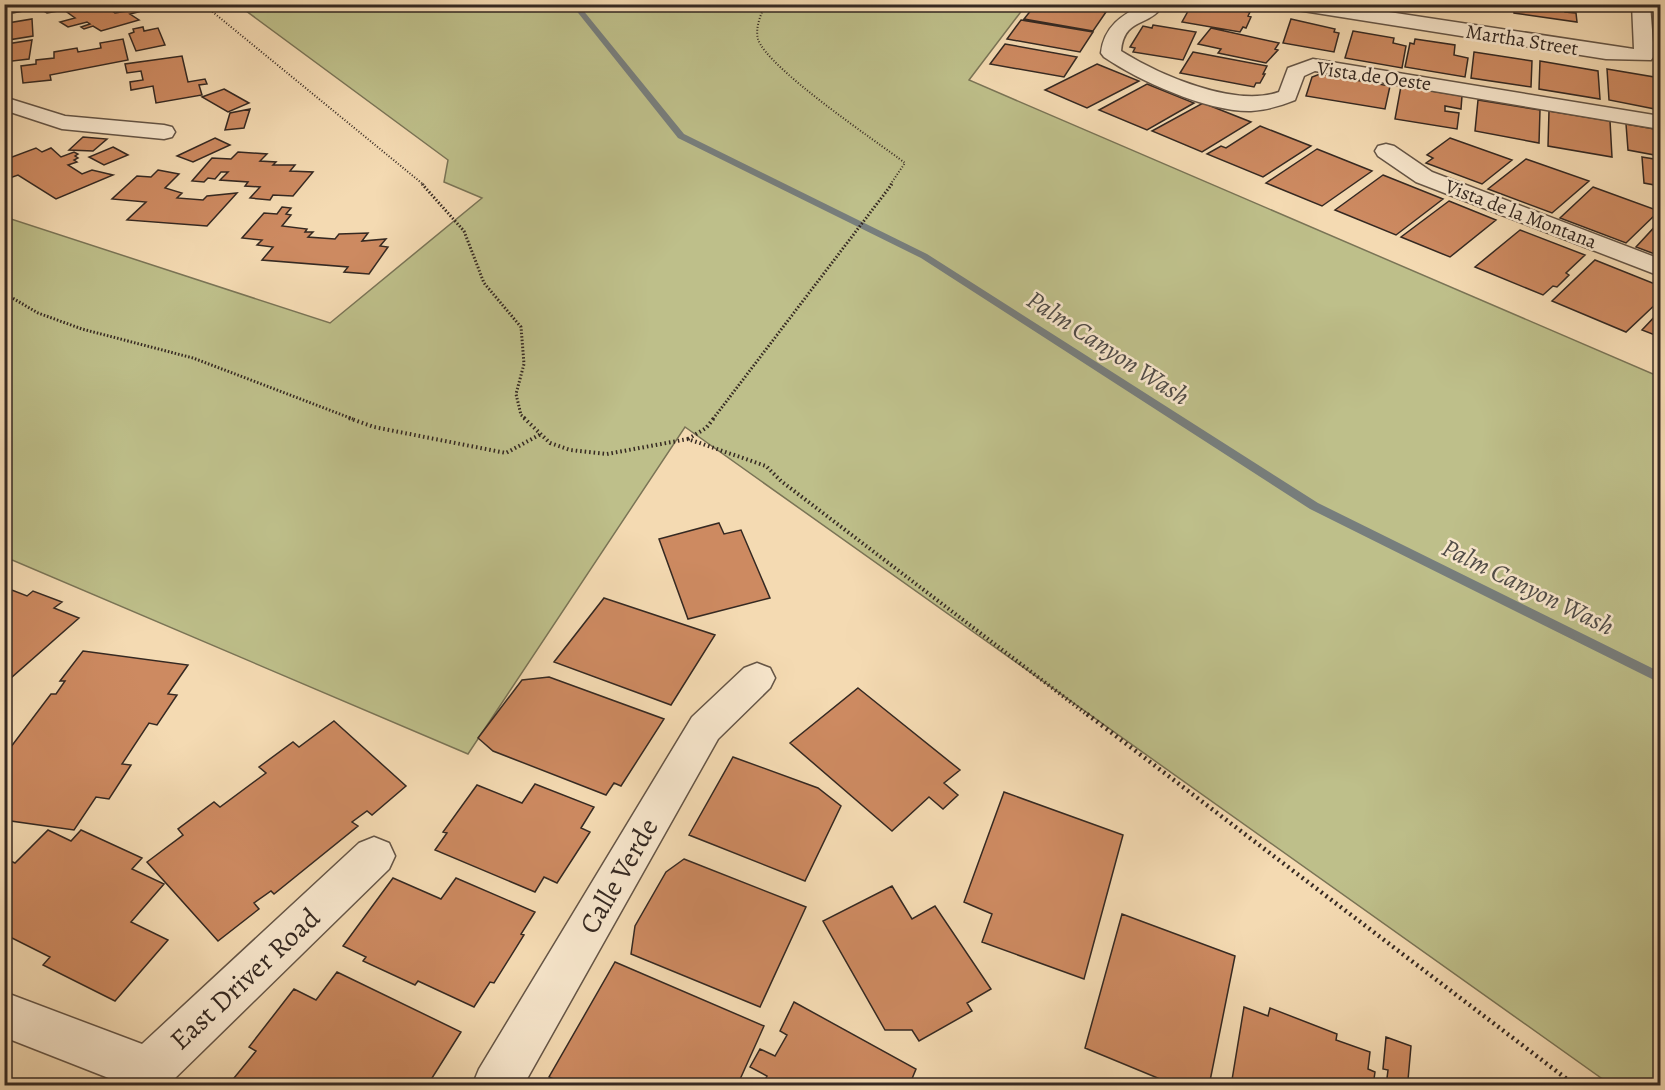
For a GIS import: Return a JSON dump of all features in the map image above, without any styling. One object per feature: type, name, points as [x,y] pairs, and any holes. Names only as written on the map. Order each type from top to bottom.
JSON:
[{"type":"street","name":"Martha Street","points":[[1297,4],[1606,53],[1644,56],[1642,14]]},
{"type":"street","name":"Vista de Oeste","points":[[1152,8],[1124,21],[1111,44],[1111,53],[1123,61],[1199,93],[1233,104],[1275,103],[1288,96],[1295,72],[1314,65],[1660,123]]},
{"type":"street","points":[[4,103],[62,122],[164,132]]},
{"type":"street","name":"Vista de la Montana","points":[[1386,151],[1424,177],[1660,268]]},
{"type":"street","name":"Calle Verde","points":[[496,1086],[705,728],[757,678]]},
{"type":"street","name":"East Driver Road","points":[[4,1014],[149,1070],[374,856]]},
{"type":"path","points":[[203,4],[428,189],[464,231],[484,283],[521,327],[524,364],[516,394],[521,415],[550,443],[570,450],[607,454],[688,439],[706,428],[903,169],[904,163],[784,72],[768,55],[755,36],[756,24],[765,4]]},
{"type":"path","points":[[4,293],[38,313],[81,329],[193,358],[271,390],[374,427],[506,453],[541,434]]},
{"type":"path","points":[[688,439],[766,466],[781,481],[1576,1086]]},
{"type":"green space","points":[[238,5],[1026,5],[969,80],[1660,377],[1660,1085],[1611,1085],[685,427],[468,754],[5,557],[5,217],[330,323],[482,198],[444,182],[448,160]]},
{"type":"building","points":[[18,4],[102,4],[115,13],[134,10],[138,12],[130,14],[139,20],[101,31],[93,26],[84,29],[81,27],[90,24],[87,22],[68,27],[60,22],[75,18],[64,10],[47,13],[39,8],[13,13],[10,10],[18,8],[14,5]]},
{"type":"building","points":[[1046,4],[1062,4],[1106,12],[1093,31],[1024,19],[1032,9],[1041,10]]},
{"type":"building","points":[[1192,4],[1250,12],[1248,16],[1251,17],[1246,28],[1243,27],[1240,32],[1182,22]]},
{"type":"building","points":[[1514,4],[1565,4],[1565,12],[1576,13],[1577,22],[1514,13]]},
{"type":"building","points":[[32,19],[33,36],[8,40],[8,23]]},
{"type":"building","points":[[1291,19],[1335,29],[1334,32],[1339,33],[1334,52],[1283,43]]},
{"type":"building","points":[[1021,20],[1093,32],[1080,52],[1007,39]]},
{"type":"building","points":[[1153,25],[1196,32],[1183,60],[1133,52],[1135,48],[1130,47],[1143,26],[1152,28]]},
{"type":"building","points":[[143,27],[144,31],[158,28],[165,45],[136,51],[129,34],[134,32],[133,29]]},
{"type":"building","points":[[1211,28],[1279,43],[1275,49],[1278,50],[1266,63],[1218,53],[1221,49],[1198,44]]},
{"type":"building","points":[[1353,31],[1394,38],[1393,43],[1406,46],[1402,68],[1345,58]]},
{"type":"building","points":[[123,39],[128,60],[50,75],[51,80],[23,83],[21,66],[36,64],[36,60],[54,58],[54,52],[77,48],[78,52],[101,48],[100,43]]},
{"type":"building","points":[[1415,39],[1455,45],[1454,55],[1468,58],[1465,77],[1405,67],[1410,43],[1414,44]]},
{"type":"building","points":[[32,40],[29,59],[4,62],[7,44]]},
{"type":"building","points":[[1005,44],[1077,57],[1064,77],[990,64]]},
{"type":"building","points":[[1193,52],[1267,66],[1260,83],[1256,83],[1254,87],[1180,73]]},
{"type":"building","points":[[1474,52],[1532,61],[1531,87],[1471,78]]},
{"type":"building","points":[[182,56],[188,82],[205,79],[207,84],[199,85],[202,95],[156,103],[153,86],[131,90],[130,82],[143,80],[141,71],[127,73],[125,64]]},
{"type":"building","points":[[1540,61],[1598,71],[1600,99],[1539,89]]},
{"type":"building","points":[[1097,64],[1139,81],[1087,108],[1045,90]]},
{"type":"building","points":[[1607,69],[1660,78],[1660,110],[1609,100]]},
{"type":"building","points":[[1320,74],[1390,86],[1385,109],[1306,96],[1312,77]]},
{"type":"building","points":[[1147,84],[1194,103],[1147,130],[1099,110]]},
{"type":"building","points":[[1401,86],[1462,96],[1461,109],[1445,106],[1445,111],[1459,113],[1457,129],[1395,119]]},
{"type":"building","points":[[224,89],[249,103],[228,112],[202,97]]},
{"type":"building","points":[[1478,100],[1540,110],[1539,143],[1475,131]]},
{"type":"building","points":[[1203,103],[1251,122],[1202,152],[1152,131]]},
{"type":"building","points":[[250,109],[244,128],[225,130],[230,113]]},
{"type":"building","points":[[1549,111],[1610,121],[1612,157],[1548,146]]},
{"type":"building","points":[[1626,124],[1660,130],[1660,156],[1628,150]]},
{"type":"building","points":[[1260,126],[1311,146],[1263,177],[1207,154],[1221,146],[1226,148]]},
{"type":"building","points":[[83,137],[107,139],[93,151],[69,150]]},
{"type":"building","points":[[215,138],[230,145],[193,162],[177,156]]},
{"type":"building","points":[[1450,138],[1512,160],[1482,184],[1426,163],[1433,158],[1427,155]]},
{"type":"building","points":[[113,147],[128,155],[104,165],[89,157]]},
{"type":"building","points":[[36,148],[42,152],[51,148],[61,157],[74,152],[78,154],[75,156],[78,158],[74,160],[77,162],[68,165],[82,174],[92,170],[113,175],[56,199],[18,175],[4,180],[4,160]]},
{"type":"building","points":[[1317,149],[1372,171],[1322,206],[1266,183]]},
{"type":"building","points":[[238,152],[267,154],[260,161],[276,162],[273,165],[295,165],[290,171],[313,172],[293,196],[273,195],[270,200],[250,198],[260,187],[245,186],[248,182],[220,180],[228,172],[221,172],[215,179],[208,178],[204,182],[192,181],[212,158],[231,159]]},
{"type":"building","points":[[1642,157],[1660,160],[1660,186],[1644,183]]},
{"type":"building","points":[[1526,159],[1589,181],[1552,213],[1488,189]]},
{"type":"building","points":[[158,170],[179,174],[165,188],[182,193],[177,198],[203,200],[207,196],[237,193],[207,226],[127,220],[146,202],[112,199],[137,176],[151,177]]},
{"type":"building","points":[[1383,175],[1443,199],[1396,235],[1335,210]]},
{"type":"building","points":[[1593,187],[1659,211],[1626,243],[1560,218]]},
{"type":"building","points":[[1449,201],[1496,220],[1450,257],[1401,237]]},
{"type":"building","points":[[282,207],[291,208],[286,214],[291,215],[282,226],[307,229],[305,232],[313,232],[308,237],[335,239],[339,234],[368,233],[362,241],[386,239],[380,246],[388,247],[369,274],[344,272],[348,267],[262,260],[273,247],[257,245],[262,240],[242,238],[264,213],[277,214]]},
{"type":"building","points":[[1660,221],[1660,256],[1636,247]]},
{"type":"building","points":[[1520,230],[1585,255],[1566,273],[1569,275],[1557,287],[1553,286],[1543,295],[1475,267]]},
{"type":"building","points":[[1595,260],[1660,286],[1660,300],[1626,332],[1552,301]]},
{"type":"building","points":[[1660,311],[1660,337],[1642,330]]},
{"type":"building","points":[[719,523],[724,534],[741,530],[770,598],[688,619],[659,539]]},
{"type":"building","points":[[4,587],[27,596],[33,591],[62,602],[54,608],[79,618],[4,684]]},
{"type":"building","points":[[604,598],[715,635],[671,705],[554,662]]},
{"type":"building","points":[[83,651],[188,665],[168,694],[177,695],[157,725],[149,723],[122,764],[131,765],[109,799],[96,797],[74,830],[4,820],[4,771],[8,765],[4,765],[4,756],[51,694],[56,694],[65,681],[60,681]]},
{"type":"building","points":[[549,677],[664,719],[621,786],[614,783],[606,795],[493,751],[478,738],[522,680]]},
{"type":"building","points":[[858,688],[960,770],[944,783],[958,795],[943,809],[929,797],[892,831],[790,743]]},
{"type":"building","points":[[334,721],[406,786],[372,815],[367,811],[352,822],[358,826],[274,894],[271,891],[254,903],[259,909],[218,941],[147,862],[183,835],[178,829],[214,802],[220,807],[266,773],[259,767],[293,742],[299,747]]},
{"type":"building","points":[[733,757],[818,788],[841,806],[805,881],[689,835]]},
{"type":"building","points":[[535,784],[594,807],[581,828],[590,832],[557,883],[544,877],[535,892],[435,850],[447,833],[443,832],[477,785],[522,803]]},
{"type":"building","points":[[1004,792],[1123,835],[1084,979],[982,942],[992,914],[964,902]]},
{"type":"building","points":[[48,830],[71,841],[81,830],[142,858],[132,869],[164,884],[131,922],[168,940],[115,1001],[43,965],[50,957],[4,934],[4,858],[15,863]]},
{"type":"building","points":[[684,859],[806,907],[760,1007],[631,954],[635,926],[666,872]]},
{"type":"building","points":[[393,878],[441,899],[456,878],[535,912],[521,934],[524,935],[494,983],[490,982],[474,1007],[418,981],[415,985],[363,961],[366,957],[343,946]]},
{"type":"building","points":[[892,886],[912,919],[935,906],[991,989],[967,1003],[972,1011],[919,1041],[912,1030],[885,1030],[823,921]]},
{"type":"building","points":[[1122,914],[1235,956],[1209,1086],[1177,1086],[1085,1048]]},
{"type":"building","points":[[615,962],[764,1026],[737,1086],[568,1086],[549,1077]]},
{"type":"building","points":[[337,972],[461,1032],[427,1086],[249,1086],[234,1078],[256,1051],[249,1047],[294,989],[316,1000]]},
{"type":"building","points":[[794,1002],[916,1069],[909,1086],[762,1086],[767,1076],[750,1067],[760,1049],[775,1056],[787,1035],[780,1031]]},
{"type":"building","points":[[1244,1007],[1268,1016],[1270,1008],[1337,1034],[1336,1040],[1370,1052],[1368,1069],[1375,1072],[1373,1086],[1231,1086]]},
{"type":"building","points":[[1386,1037],[1411,1046],[1408,1080],[1422,1086],[1386,1086],[1388,1070],[1383,1069]]},
{"type":"waterway","name":"Palm Canyon Wash","points":[[574,4],[681,136],[924,256],[1314,506],[1660,678]]}]
